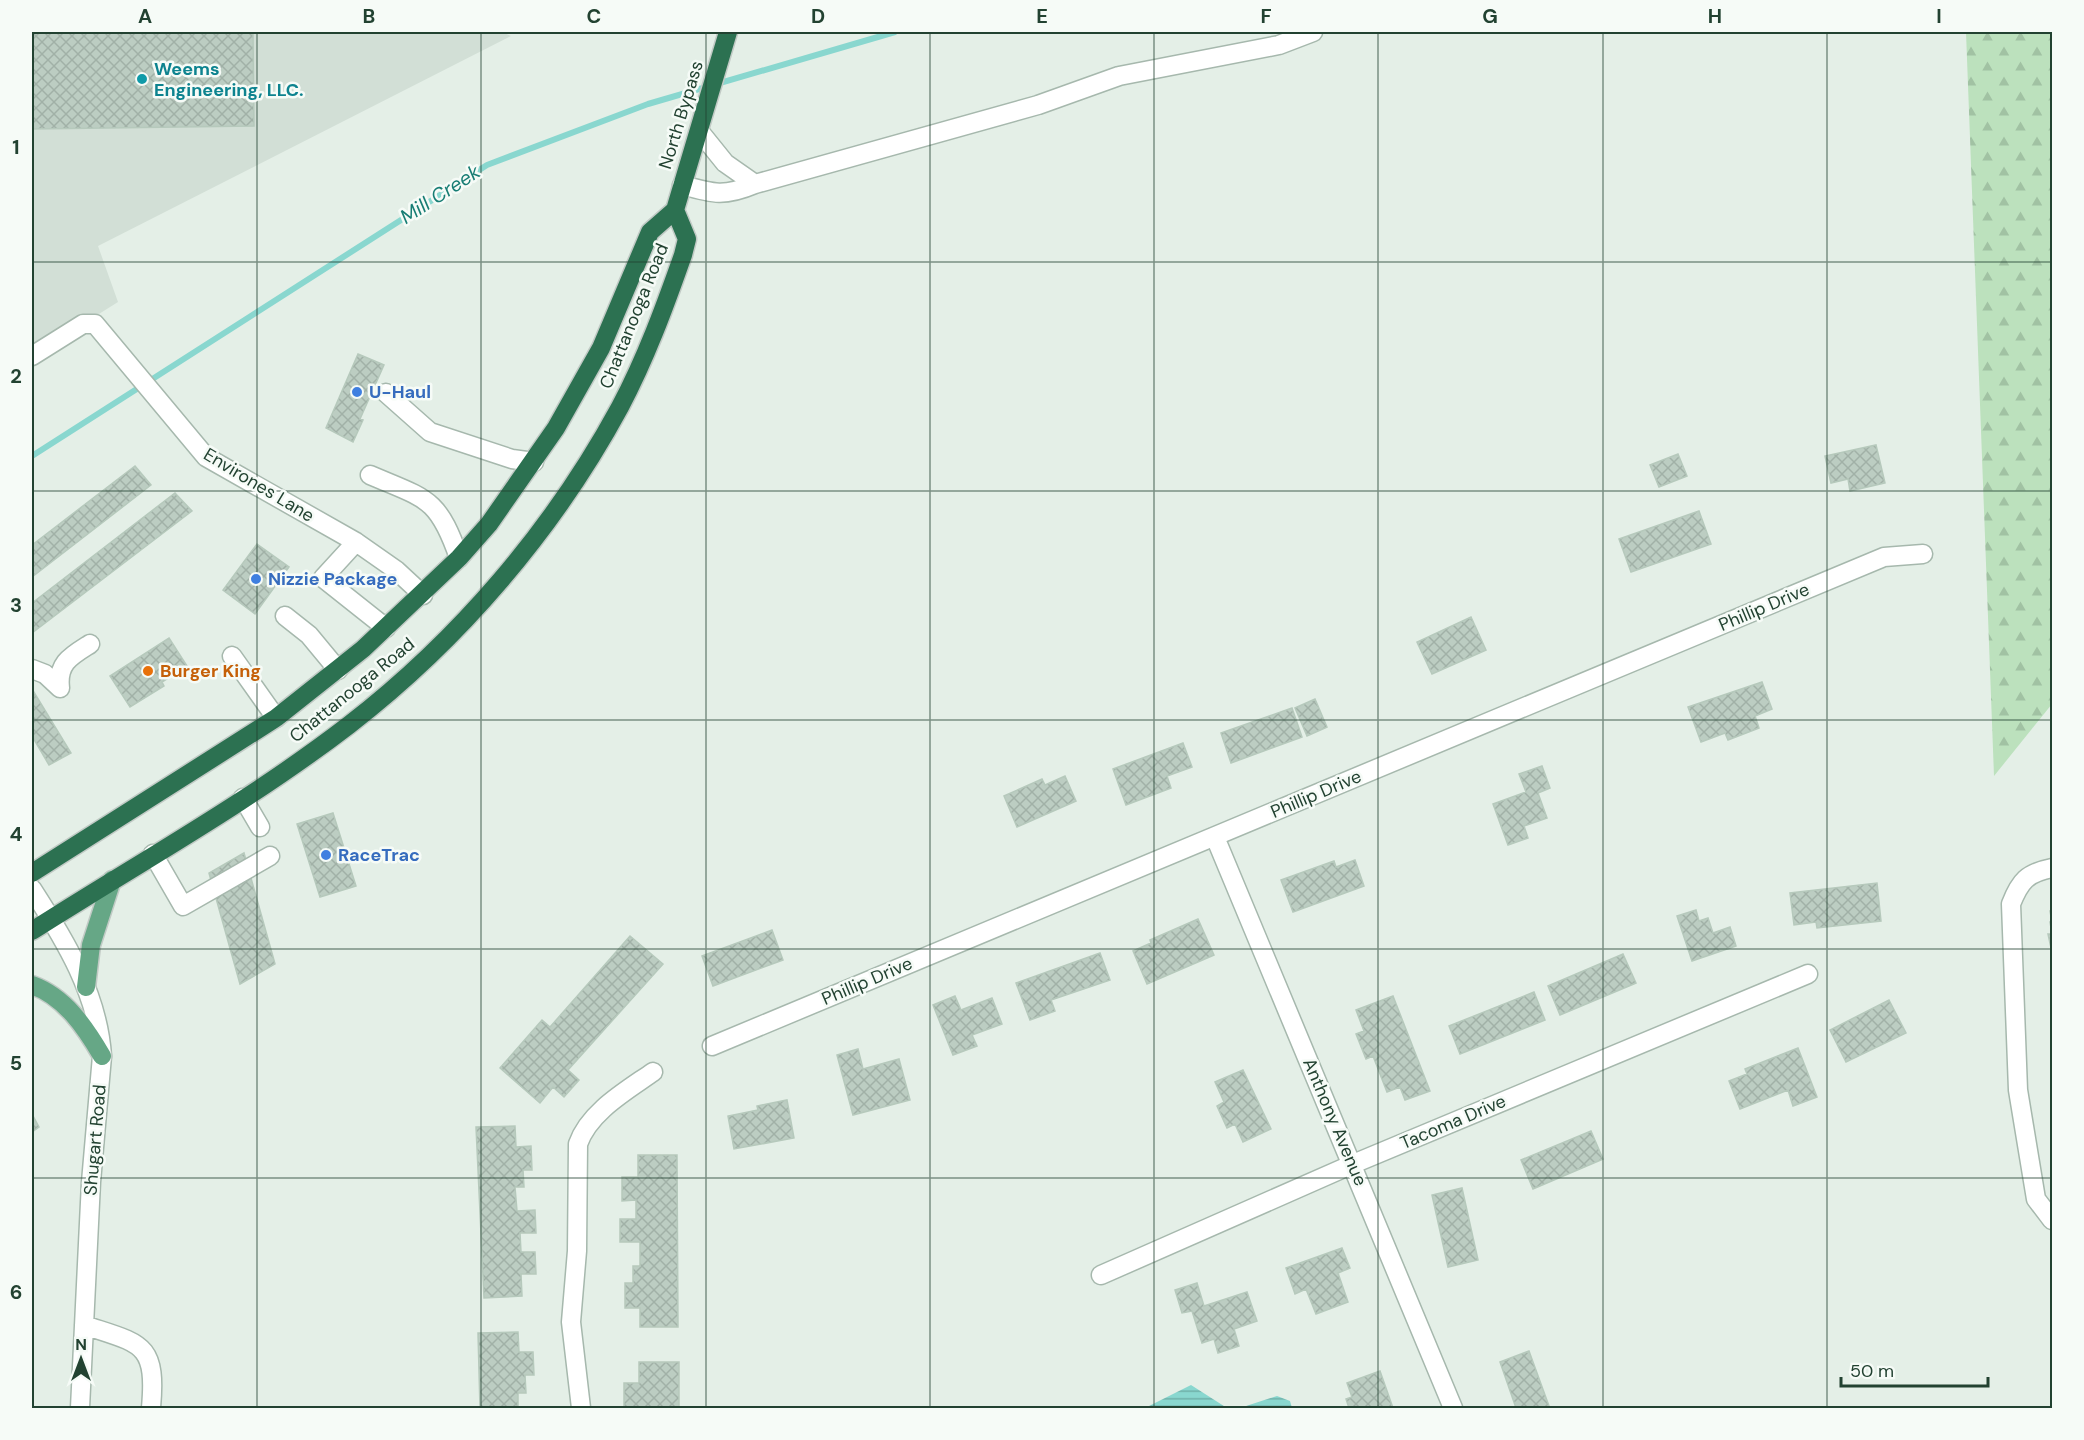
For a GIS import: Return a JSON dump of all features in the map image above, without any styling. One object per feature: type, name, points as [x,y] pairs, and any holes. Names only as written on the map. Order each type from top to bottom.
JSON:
[{"type":"highway","name":"North Bypass","points":[[675,210],[728,32]]},
{"type":"highway","name":"Chattanooga Road","points":[[32,873],[276,718],[338,670],[423,594],[459,558],[489,524],[534,462],[602,348],[650,232],[675,210],[687,239],[672,286],[647,349],[604,435],[545,523],[477,605],[403,680],[320,747],[32,930]]},
{"type":"main road","points":[[86,987],[91,945],[112,880]]},
{"type":"main road","points":[[32,985],[66,1006],[102,1056]]},
{"type":"street","points":[[682,185],[716,195],[736,192],[755,184],[1038,105],[1119,76],[1279,45],[1312,32]]},
{"type":"street","points":[[700,132],[725,163],[755,184]]},
{"type":"street","name":"Environes Lane","points":[[32,356],[83,324],[95,324],[206,458],[356,542],[396,570],[423,594]]},
{"type":"street","points":[[386,393],[430,432],[512,459],[534,462]]},
{"type":"street","points":[[370,475],[429,501],[448,527],[459,558]]},
{"type":"street","points":[[356,542],[323,578],[386,628]]},
{"type":"street","name":"Phillip Drive","points":[[712,1046],[1884,556],[1923,554]]},
{"type":"street","points":[[285,616],[309,635],[338,670]]},
{"type":"street","points":[[34,670],[66,659],[90,644]]},
{"type":"street","points":[[232,656],[276,718]]},
{"type":"street","points":[[34,670],[53,680],[60,688],[60,673],[66,659]]},
{"type":"street","points":[[243,798],[260,827]]},
{"type":"street","name":"Anthony Avenue","points":[[1215,837],[1453,1408]]},
{"type":"street","points":[[153,854],[183,906],[270,856]]},
{"type":"street","points":[[2052,868],[2041,870],[2020,882],[2011,904],[2018,1090],[2036,1199],[2052,1220]]},
{"type":"street","name":"Shugart Road","points":[[32,889],[51,918],[86,987],[97,1019],[102,1056],[91,1182],[80,1408]]},
{"type":"street","name":"Tacoma Drive","points":[[1101,1275],[1353,1164],[1808,974]]},
{"type":"street","points":[[581,1408],[571,1322],[577,1251],[577,1152],[583,1129],[627,1090],[653,1072]]},
{"type":"street","points":[[84,1325],[131,1341],[144,1349],[153,1369],[151,1408]]},
{"type":"shaded area","points":[[32,32],[502,32],[511,36],[98,246],[118,302],[32,356]]},
{"type":"green space","points":[[1966,32],[2052,32],[2052,704],[1994,776]]},
{"type":"water","points":[[1191,1385],[1227,1408],[1145,1408]]},
{"type":"water","points":[[1277,1396],[1290,1401],[1292,1408],[1240,1408]]},
{"type":"building","name":"Weems Engineering, LLC.","points":[[32,32],[253,32],[254,126],[32,129]]},
{"type":"building","name":"U-Haul","points":[[358,354],[384,365],[360,419],[363,420],[353,442],[326,428]]},
{"type":"building","points":[[1876,445],[1885,483],[1850,491],[1848,479],[1831,483],[1825,456]]},
{"type":"building","points":[[1678,454],[1687,476],[1659,487],[1650,465]]},
{"type":"building","points":[[135,466],[151,485],[32,577],[32,545]]},
{"type":"building","points":[[175,493],[192,511],[32,633],[32,603]]},
{"type":"building","points":[[1699,511],[1711,544],[1631,572],[1619,539]]},
{"type":"building","name":"Nizzie Package","points":[[257,544],[289,567],[255,614],[223,590]]},
{"type":"building","points":[[1471,617],[1486,650],[1432,674],[1417,642]]},
{"type":"building","name":"Burger King","points":[[169,638],[187,666],[162,682],[164,686],[130,707],[110,676]]},
{"type":"building","points":[[1762,682],[1772,709],[1755,716],[1759,728],[1728,740],[1725,733],[1701,742],[1688,707]]},
{"type":"building","points":[[32,689],[71,753],[49,765],[32,736]]},
{"type":"building","points":[[1315,699],[1327,727],[1307,736],[1295,708]]},
{"type":"building","points":[[1292,708],[1302,737],[1231,763],[1221,733]]},
{"type":"building","points":[[1183,743],[1192,767],[1167,776],[1171,788],[1126,805],[1113,769]]},
{"type":"building","points":[[1542,766],[1550,788],[1538,793],[1547,818],[1524,826],[1528,838],[1508,845],[1493,804],[1526,792],[1519,774]]},
{"type":"building","points":[[1065,776],[1076,801],[1017,827],[1004,796],[1042,779],[1045,785]]},
{"type":"building","name":"RaceTrac","points":[[333,813],[356,886],[320,897],[297,824]]},
{"type":"building","points":[[244,853],[275,964],[240,984],[209,873]]},
{"type":"building","points":[[1355,860],[1364,886],[1293,912],[1281,880],[1334,861],[1336,867]]},
{"type":"building","points":[[1877,883],[1881,921],[1817,928],[1816,922],[1794,925],[1790,893]]},
{"type":"building","points":[[1696,910],[1699,921],[1708,918],[1713,933],[1730,927],[1736,946],[1692,961],[1677,916]]},
{"type":"building","points":[[1198,919],[1214,955],[1147,984],[1133,951],[1151,943],[1150,940]]},
{"type":"building","points":[[772,930],[783,960],[713,986],[702,956]]},
{"type":"building","points":[[2048,934],[2052,934],[2052,948],[2051,948]]},
{"type":"building","points":[[630,936],[663,964],[568,1070],[579,1080],[564,1097],[553,1087],[540,1103],[500,1068],[542,1020],[550,1027]]},
{"type":"building","points":[[1100,953],[1110,980],[1051,1000],[1055,1011],[1030,1020],[1016,983]]},
{"type":"building","points":[[1623,954],[1636,983],[1560,1015],[1548,986]]},
{"type":"building","points":[[1534,992],[1545,1020],[1460,1054],[1449,1026]]},
{"type":"building","points":[[955,996],[961,1010],[992,998],[1002,1024],[972,1035],[977,1046],[953,1055],[933,1005]]},
{"type":"building","points":[[1393,996],[1430,1091],[1405,1100],[1400,1087],[1387,1092],[1373,1056],[1366,1059],[1356,1034],[1364,1031],[1356,1010]]},
{"type":"building","points":[[1889,1000],[1906,1033],[1846,1062],[1830,1030]]},
{"type":"building","points":[[1798,1048],[1817,1097],[1793,1106],[1788,1090],[1740,1109],[1729,1081],[1747,1074],[1745,1069]]},
{"type":"building","points":[[858,1049],[863,1069],[899,1059],[910,1100],[853,1115],[837,1055]]},
{"type":"building","points":[[1243,1070],[1271,1129],[1243,1142],[1235,1124],[1227,1128],[1217,1106],[1224,1102],[1215,1082]]},
{"type":"building","points":[[787,1100],[794,1138],[734,1149],[728,1116],[758,1110],[757,1106]]},
{"type":"building","points":[[32,1114],[39,1127],[32,1132]]},
{"type":"building","points":[[515,1126],[516,1147],[531,1146],[532,1170],[523,1170],[524,1187],[515,1187],[517,1211],[535,1210],[536,1233],[520,1233],[521,1252],[535,1252],[536,1274],[521,1274],[522,1296],[484,1298],[476,1127]]},
{"type":"building","points":[[1591,1131],[1603,1159],[1533,1189],[1521,1160]]},
{"type":"building","points":[[638,1155],[677,1155],[678,1327],[640,1327],[640,1308],[625,1308],[625,1283],[633,1283],[633,1266],[640,1266],[640,1242],[620,1242],[620,1219],[636,1219],[636,1200],[622,1201],[622,1177],[638,1177]]},
{"type":"building","points":[[1462,1188],[1478,1260],[1448,1267],[1432,1195]]},
{"type":"building","points":[[1342,1248],[1350,1268],[1338,1273],[1348,1302],[1316,1314],[1306,1289],[1295,1294],[1286,1268]]},
{"type":"building","points":[[1197,1283],[1204,1306],[1247,1292],[1257,1321],[1234,1329],[1239,1346],[1218,1353],[1214,1339],[1202,1343],[1192,1311],[1182,1313],[1175,1290]]},
{"type":"building","points":[[518,1332],[519,1352],[533,1352],[534,1375],[525,1375],[526,1393],[518,1393],[518,1408],[480,1408],[478,1333]]},
{"type":"building","points":[[1529,1351],[1549,1406],[1516,1408],[1500,1362]]},
{"type":"building","points":[[639,1362],[679,1362],[679,1408],[624,1407],[624,1383],[639,1383]]},
{"type":"building","points":[[1380,1371],[1393,1408],[1349,1408],[1346,1399],[1352,1397],[1347,1383]]},
{"type":"waterway","name":"Mill Creek","points":[[32,456],[487,165],[648,104],[895,32]]},
{"type":"place","name":"Weems Engineering, LLC.","points":[[142,79]]},
{"type":"place","name":"U-Haul","points":[[357,392]]},
{"type":"place","name":"Nizzie Package","points":[[256,579]]},
{"type":"place","name":"Burger King","points":[[148,671]]},
{"type":"place","name":"RaceTrac","points":[[326,855]]}]
